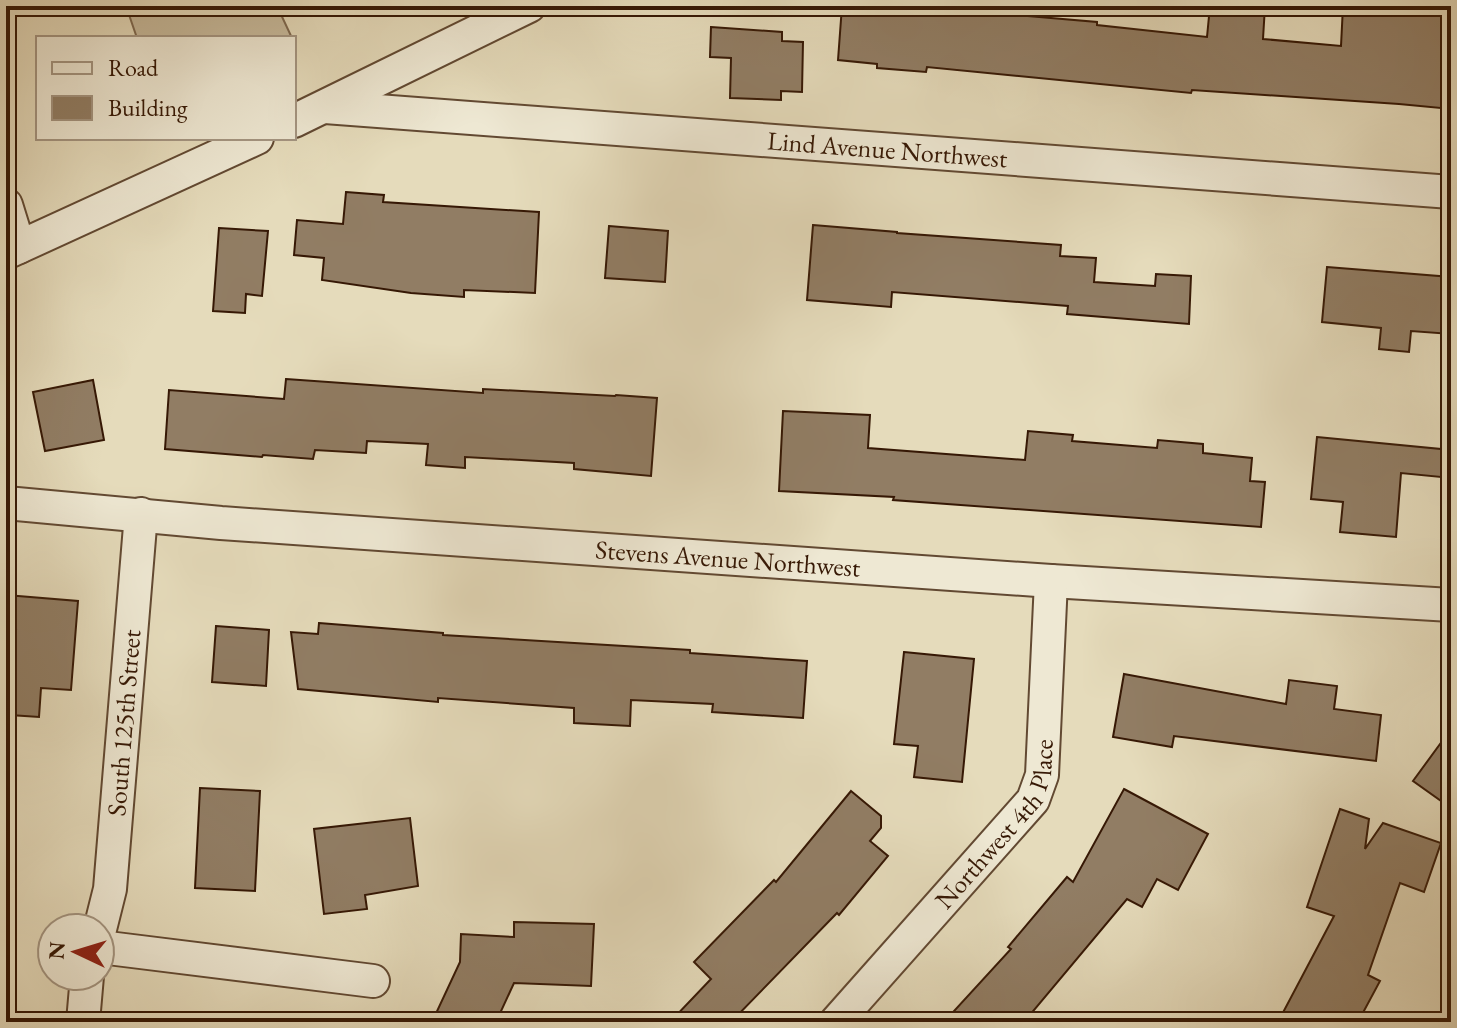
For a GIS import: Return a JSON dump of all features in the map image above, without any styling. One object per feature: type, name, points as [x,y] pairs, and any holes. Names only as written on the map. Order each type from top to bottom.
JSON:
[{"type":"street","points":[[296,120],[529,6]]},
{"type":"street","name":"Lind Avenue Northwest","points":[[325,107],[1451,192]]},
{"type":"street","points":[[6,205],[12,250],[253,140]]},
{"type":"street","name":"Stevens Avenue Northwest","points":[[6,503],[221,523],[1051,581],[1451,605]]},
{"type":"street","name":"South 125th Street","points":[[104,912],[110,889],[141,514]]},
{"type":"street","name":"Northwest 4th Place","points":[[836,1022],[1033,800],[1042,775],[1051,581]]},
{"type":"street","points":[[116,949],[373,981]]},
{"type":"street","points":[[83,1022],[86,992]]},
{"type":"shaded area","points":[[126,6],[277,6],[291,36],[136,36]]},
{"type":"building","points":[[842,6],[885,6],[885,12],[942,16],[944,6],[971,6],[971,11],[1097,22],[1097,25],[1207,37],[1210,6],[1265,6],[1263,39],[1341,46],[1343,6],[1451,9],[1451,109],[1192,90],[1191,93],[927,67],[926,72],[877,68],[877,64],[838,60]]},
{"type":"building","points":[[711,27],[782,32],[782,41],[803,42],[802,92],[781,91],[781,100],[730,98],[731,58],[710,57]]},
{"type":"building","points":[[346,192],[384,195],[383,202],[539,212],[535,293],[464,290],[464,297],[322,280],[324,258],[294,255],[297,220],[343,224]]},
{"type":"building","points":[[813,225],[1061,245],[1060,256],[1096,258],[1094,282],[1155,286],[1156,274],[1191,276],[1189,324],[1067,314],[1068,306],[892,292],[891,307],[807,300]]},
{"type":"building","points":[[609,226],[668,231],[665,282],[605,278]]},
{"type":"building","points":[[219,228],[268,231],[262,296],[246,294],[245,313],[213,311]]},
{"type":"building","points":[[1327,267],[1451,277],[1451,334],[1411,331],[1409,352],[1379,349],[1381,328],[1322,322]]},
{"type":"building","points":[[286,379],[483,393],[483,389],[657,398],[651,476],[574,469],[574,463],[465,457],[465,468],[426,465],[428,444],[367,441],[366,453],[315,450],[313,459],[165,449],[169,390],[284,399]]},
{"type":"building","points":[[93,380],[104,440],[45,451],[33,392]]},
{"type":"building","points":[[783,411],[870,415],[868,448],[1025,460],[1028,431],[1073,435],[1072,441],[1157,448],[1158,440],[1203,444],[1203,453],[1252,458],[1250,481],[1265,482],[1261,527],[893,500],[894,497],[779,491]]},
{"type":"building","points":[[1317,437],[1451,450],[1451,478],[1401,473],[1396,537],[1340,532],[1343,502],[1311,499]]},
{"type":"building","points":[[6,595],[78,601],[71,690],[41,688],[39,717],[10,715],[16,630],[6,631]]},
{"type":"building","points":[[319,623],[807,661],[803,718],[712,712],[713,704],[631,700],[630,726],[574,723],[574,708],[438,698],[438,702],[298,689],[291,632],[318,634]]},
{"type":"building","points":[[216,626],[269,630],[266,686],[212,682]]},
{"type":"building","points":[[904,652],[974,659],[962,782],[914,777],[918,746],[894,744]]},
{"type":"building","points":[[1124,674],[1286,704],[1289,680],[1337,686],[1334,709],[1381,715],[1376,761],[1174,736],[1172,747],[1113,737]]},
{"type":"building","points":[[1451,729],[1451,808],[1413,781]]},
{"type":"building","points":[[200,788],[260,791],[255,891],[195,888]]},
{"type":"building","points":[[1124,789],[1208,834],[1178,890],[1157,879],[1142,907],[1127,899],[1024,1022],[944,1022],[1011,949],[1008,947],[1067,877],[1073,882]]},
{"type":"building","points":[[851,791],[881,816],[881,828],[870,841],[888,856],[839,915],[837,913],[731,1022],[670,1022],[711,979],[694,962],[774,880],[776,882]]},
{"type":"building","points":[[1340,809],[1369,819],[1365,849],[1383,823],[1441,843],[1424,892],[1400,883],[1368,975],[1380,981],[1358,1022],[1278,1022],[1334,916],[1307,907]]},
{"type":"building","points":[[410,818],[418,886],[365,895],[367,909],[324,914],[314,829]]},
{"type":"building","points":[[514,922],[594,924],[591,986],[514,983],[496,1022],[432,1022],[460,962],[461,934],[514,937]]}]
